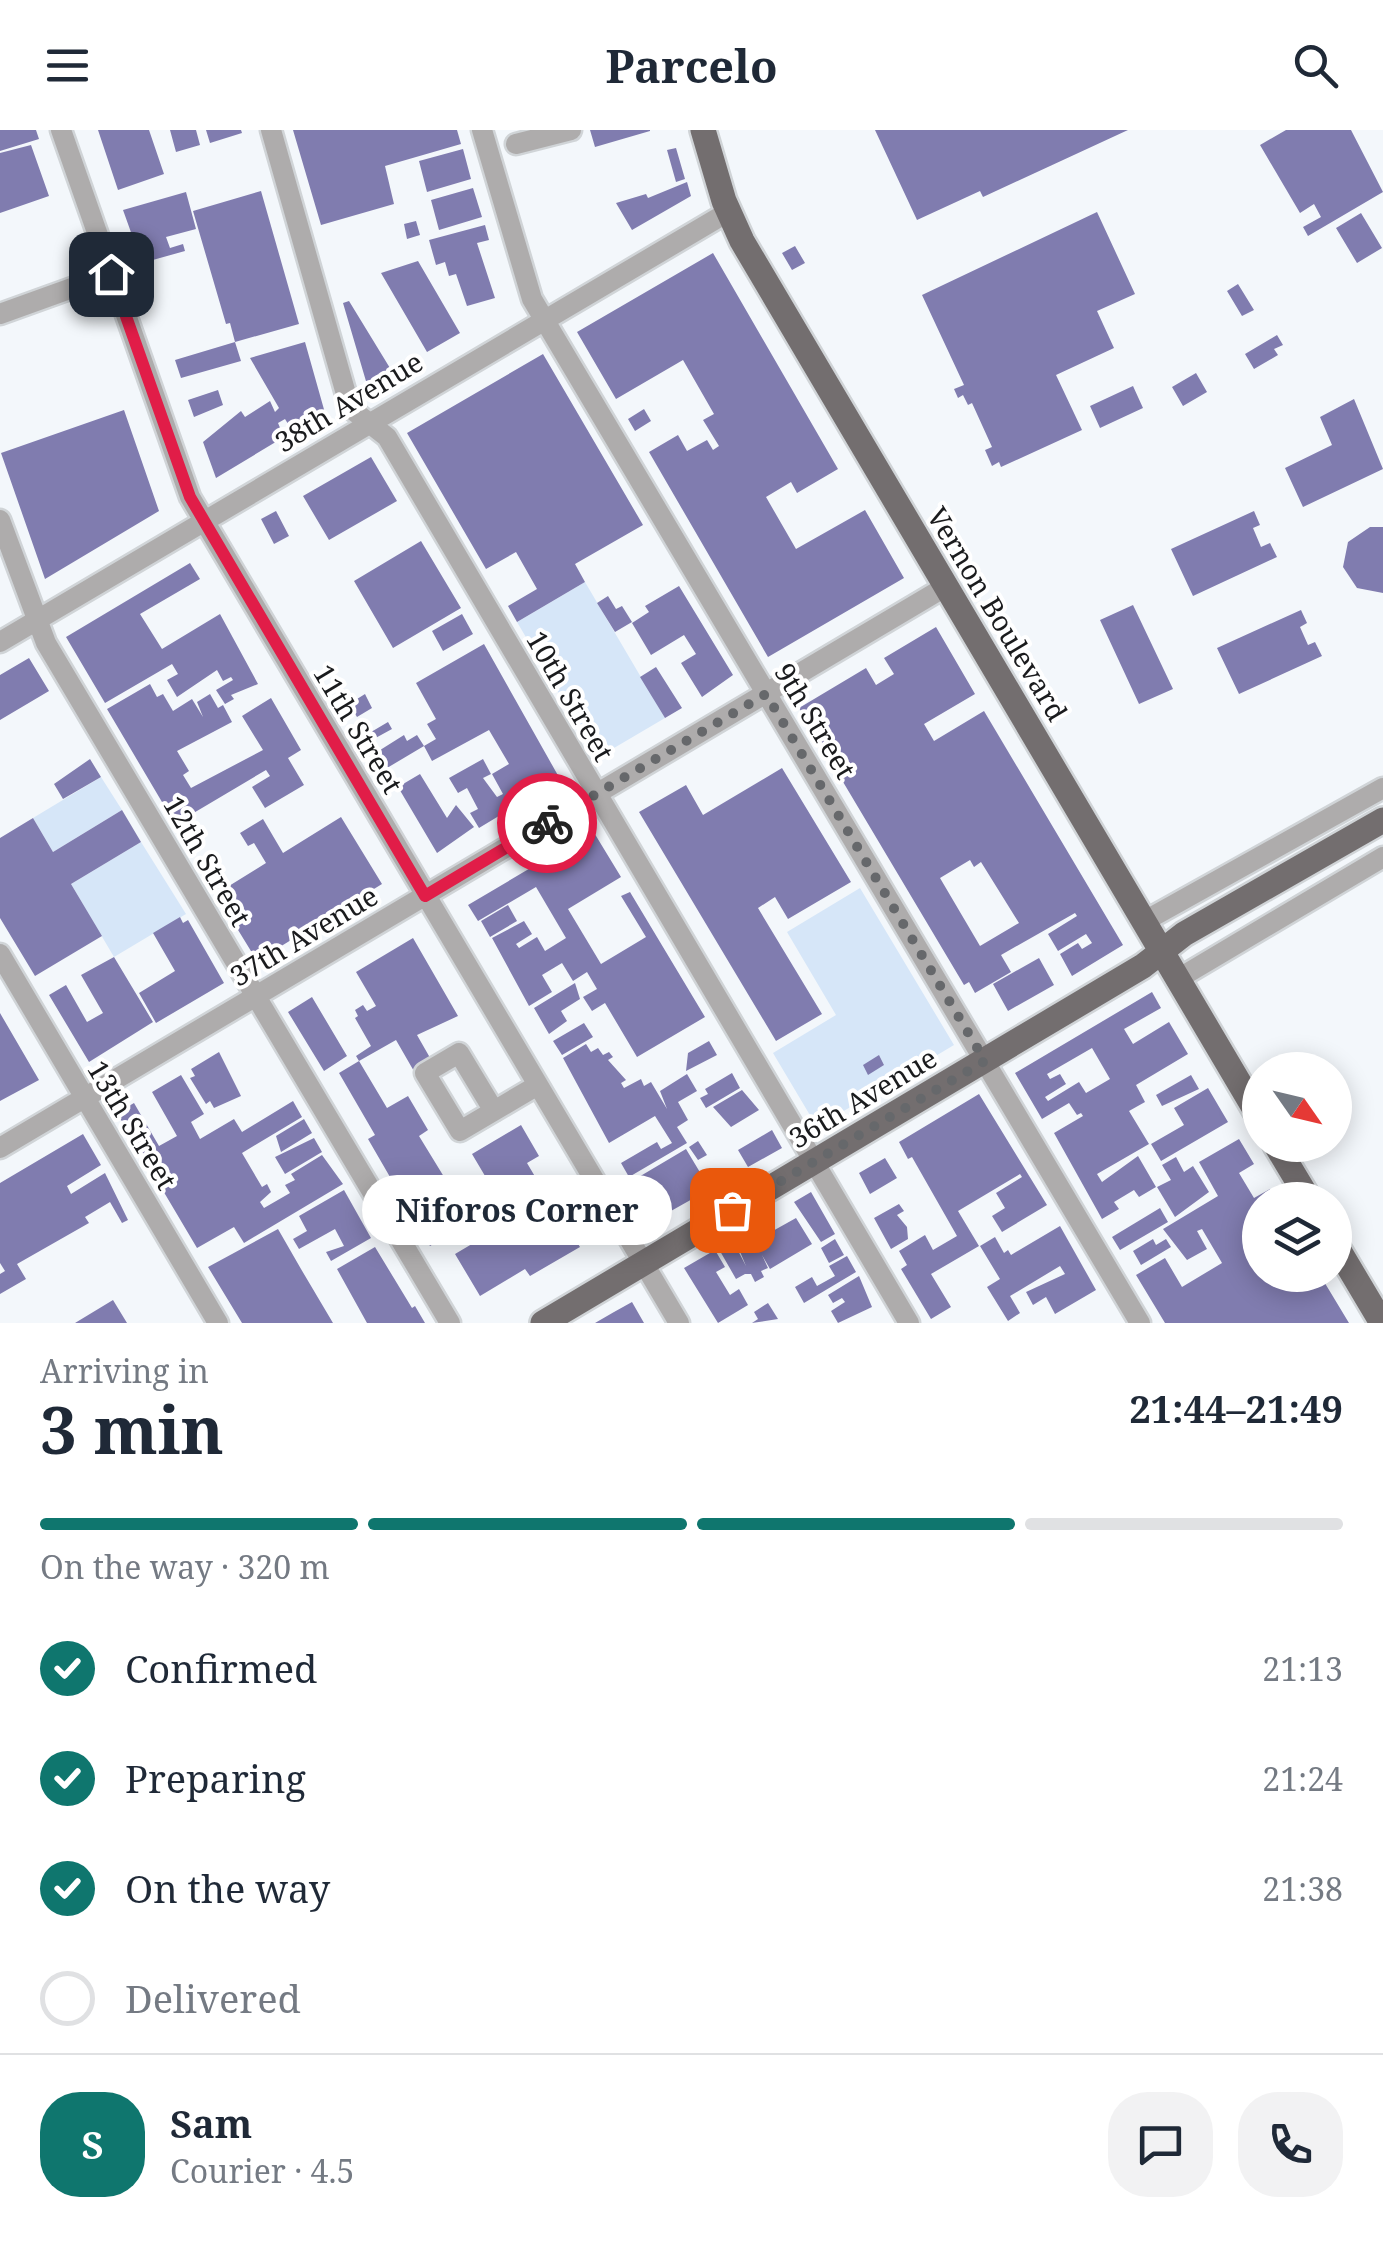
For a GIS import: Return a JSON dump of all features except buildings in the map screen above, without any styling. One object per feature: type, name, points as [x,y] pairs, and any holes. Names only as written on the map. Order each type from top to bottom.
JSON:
[{"type":"main road","name":"Vernon Boulevard","points":[[704,130],[728,212],[1242,1088]]},
{"type":"main road","name":"36th Avenue","points":[[543,1323],[1383,820]]},
{"type":"main road","points":[[1352,1273],[1382,1323]]},
{"type":"street","name":"11th Street","points":[[60,130],[190,497],[679,1323]]},
{"type":"street","name":"10th Street","points":[[271,130],[350,408],[389,440],[909,1323]]},
{"type":"street","name":"9th Street","points":[[482,130],[532,299],[1140,1323]]},
{"type":"street","points":[[488,152],[571,130]]},
{"type":"street","name":"38th Avenue","points":[[0,642],[728,212]]},
{"type":"street","points":[[0,314],[111,274]]},
{"type":"street","name":"12th Street","points":[[0,520],[37,620],[255,997],[450,1323]]},
{"type":"street","name":"37th Avenue","points":[[0,1148],[945,587]]},
{"type":"street","points":[[1143,922],[1383,788]]},
{"type":"street","points":[[1176,980],[1383,857]]},
{"type":"street","name":"13th Street","points":[[0,954],[218,1323]]},
{"type":"street","points":[[494,1111],[538,1086]]},
{"type":"shaded area","points":[[585,582],[665,718],[597,758],[517,622]]},
{"type":"shaded area","points":[[101,777],[122,810],[53,852],[33,818]]},
{"type":"shaded area","points":[[141,842],[186,914],[114,957],[71,884]]},
{"type":"shaded area","points":[[860,888],[954,1045],[817,1127],[773,1053],[836,1015],[787,932]]},
{"type":"way so far","points":[[547,823],[766,694],[985,1061],[732,1210]]},
{"type":"place","name":"Niforos Corner","points":[[732,1210]]},
{"type":"route","points":[[111,274],[190,497],[425,896],[547,823]]}]
